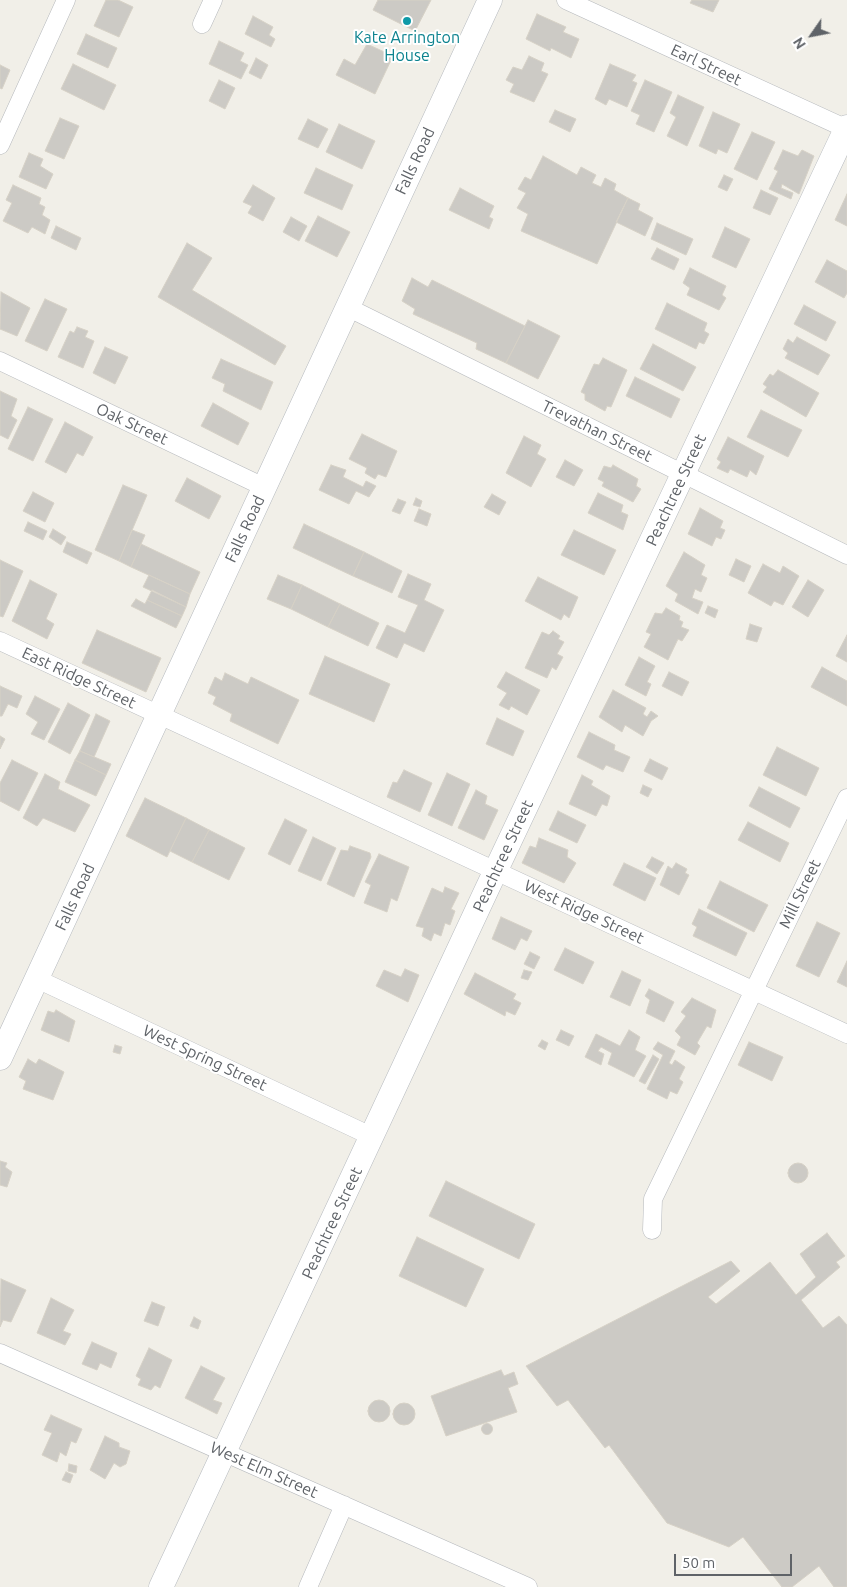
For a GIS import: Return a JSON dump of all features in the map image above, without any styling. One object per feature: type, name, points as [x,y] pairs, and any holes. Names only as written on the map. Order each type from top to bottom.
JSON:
[{"type":"main road","name":"Falls Road","points":[[0,1058],[490,0]]},
{"type":"main road","name":"Peachtree Street","points":[[161,1587],[847,128]]},
{"type":"street","points":[[0,145],[66,0]]},
{"type":"street","points":[[202,24],[213,0]]},
{"type":"street","name":"Earl Street","points":[[566,0],[847,128]]},
{"type":"street","name":"Trevathan Street","points":[[347,307],[847,555]]},
{"type":"street","name":"Oak Street","points":[[0,361],[264,487]]},
{"type":"street","name":"East Ridge Street","points":[[0,641],[159,715]]},
{"type":"street","name":"West Ridge Street","points":[[159,715],[847,1034]]},
{"type":"street","name":"Mill Street","points":[[652,1230],[653,1199],[847,798]]},
{"type":"street","name":"West Spring Street","points":[[37,979],[373,1137]]},
{"type":"street","name":"West Elm Street","points":[[0,1353],[528,1587]]},
{"type":"street","points":[[308,1587],[344,1505]]},
{"type":"building","points":[[106,0],[118,0],[133,7],[119,37],[94,26]]},
{"type":"building","name":"Kate Arrington House","points":[[378,0],[431,0],[415,31],[373,10]]},
{"type":"building","points":[[692,0],[719,0],[713,12],[690,3]]},
{"type":"building","points":[[537,14],[566,27],[563,32],[579,39],[571,58],[551,48],[550,51],[526,39]]},
{"type":"building","points":[[253,16],[273,27],[269,35],[275,39],[271,47],[245,34]]},
{"type":"building","points":[[86,34],[117,48],[108,68],[77,54]]},
{"type":"building","points":[[219,41],[244,53],[240,61],[248,65],[241,79],[209,64]]},
{"type":"building","points":[[367,44],[393,56],[375,94],[336,75],[344,59],[355,65]]},
{"type":"building","points":[[529,56],[544,63],[541,71],[548,74],[534,102],[510,92],[514,84],[506,80],[513,67],[522,70]]},
{"type":"building","points":[[256,58],[268,65],[261,79],[249,73]]},
{"type":"building","points":[[73,64],[116,85],[104,110],[61,89]]},
{"type":"building","points":[[610,64],[636,75],[632,81],[637,83],[627,107],[609,99],[606,105],[595,99]]},
{"type":"building","points":[[0,65],[10,70],[2,89],[0,88]]},
{"type":"building","points":[[219,80],[235,88],[225,109],[209,101]]},
{"type":"building","points":[[645,80],[672,92],[654,132],[636,124],[640,115],[631,111]]},
{"type":"building","points":[[678,95],[704,107],[687,146],[667,136],[676,117],[670,113]]},
{"type":"building","points":[[555,110],[576,119],[570,132],[549,122]]},
{"type":"building","points":[[713,112],[740,124],[727,153],[718,149],[716,154],[699,146]]},
{"type":"building","points":[[60,118],[79,126],[64,159],[45,151]]},
{"type":"building","points":[[308,119],[328,129],[318,148],[298,139]]},
{"type":"building","points":[[339,124],[375,141],[362,169],[326,152]]},
{"type":"building","points":[[752,132],[775,142],[757,180],[734,169]]},
{"type":"building","points":[[783,150],[798,156],[802,150],[814,156],[799,194],[782,184],[781,188],[793,193],[791,199],[769,189],[778,171],[774,169]]},
{"type":"building","points":[[29,153],[43,159],[40,166],[53,174],[46,189],[19,177]]},
{"type":"building","points":[[543,156],[577,175],[581,167],[596,175],[592,183],[601,187],[605,178],[616,184],[614,190],[628,198],[597,264],[521,231],[528,214],[517,208],[526,193],[518,189],[525,177],[531,180]]},
{"type":"building","points":[[316,168],[353,185],[342,210],[304,193]]},
{"type":"building","points":[[724,175],[733,179],[727,191],[718,187]]},
{"type":"building","points":[[13,185],[41,198],[39,204],[45,207],[42,215],[50,220],[45,234],[32,227],[28,233],[3,221],[12,203],[6,200]]},
{"type":"building","points":[[253,185],[275,198],[263,221],[248,213],[252,206],[243,202]]},
{"type":"building","points":[[460,188],[494,206],[489,217],[493,219],[489,229],[449,210]]},
{"type":"building","points":[[761,190],[778,198],[770,215],[753,208]]},
{"type":"building","points":[[847,194],[847,226],[835,220]]},
{"type":"building","points":[[628,198],[640,204],[638,210],[653,218],[645,236],[616,222]]},
{"type":"building","points":[[318,216],[350,232],[337,257],[305,241]]},
{"type":"building","points":[[291,217],[307,226],[299,241],[283,232]]},
{"type":"building","points":[[657,223],[693,239],[686,255],[651,239]]},
{"type":"building","points":[[56,226],[81,238],[76,250],[51,238]]},
{"type":"building","points":[[725,227],[750,239],[736,268],[712,257]]},
{"type":"building","points":[[187,243],[212,258],[192,290],[286,346],[275,365],[158,297]]},
{"type":"building","points":[[657,248],[679,259],[674,270],[651,259]]},
{"type":"building","points":[[827,260],[847,271],[847,293],[844,298],[815,282]]},
{"type":"building","points":[[690,268],[726,286],[722,295],[726,298],[719,310],[687,295],[690,288],[683,283]]},
{"type":"building","points":[[412,278],[428,287],[432,280],[525,326],[506,363],[476,349],[477,343],[413,314],[415,309],[402,301]]},
{"type":"building","points":[[1,292],[30,308],[17,336],[0,329]]},
{"type":"building","points":[[45,299],[67,309],[47,351],[25,341]]},
{"type":"building","points":[[667,303],[707,323],[704,331],[709,334],[704,344],[699,342],[696,349],[655,329]]},
{"type":"building","points":[[804,305],[836,322],[826,341],[794,324]]},
{"type":"building","points":[[528,320],[560,336],[538,379],[506,363]]},
{"type":"building","points":[[77,327],[88,331],[85,337],[94,341],[83,368],[58,357],[70,331],[74,333]]},
{"type":"building","points":[[797,337],[830,355],[818,375],[785,358],[788,353],[783,349],[788,339],[793,343]]},
{"type":"building","points":[[653,344],[696,367],[683,391],[640,369]]},
{"type":"building","points":[[105,347],[128,357],[115,384],[93,373]]},
{"type":"building","points":[[603,358],[627,370],[611,407],[607,406],[605,411],[585,400],[585,394],[581,392],[594,364],[599,365]]},
{"type":"building","points":[[221,359],[273,382],[261,410],[223,391],[225,384],[212,378]]},
{"type":"building","points":[[778,370],[819,393],[806,417],[763,392],[767,387],[763,384],[770,374],[773,376]]},
{"type":"building","points":[[635,377],[680,399],[671,418],[626,396]]},
{"type":"building","points":[[0,391],[17,399],[11,416],[17,420],[8,439],[0,435]]},
{"type":"building","points":[[213,403],[249,423],[238,445],[201,426]]},
{"type":"building","points":[[28,407],[53,419],[33,461],[8,449]]},
{"type":"building","points":[[761,410],[802,430],[788,457],[747,437]]},
{"type":"building","points":[[65,422],[93,437],[83,456],[77,453],[66,473],[45,462]]},
{"type":"building","points":[[362,434],[397,451],[386,477],[378,474],[375,479],[365,473],[367,468],[349,459]]},
{"type":"building","points":[[524,436],[541,445],[537,454],[546,459],[531,487],[506,473]]},
{"type":"building","points":[[728,437],[764,456],[756,475],[750,470],[747,477],[730,469],[728,473],[717,468],[721,462],[717,459]]},
{"type":"building","points":[[565,460],[583,470],[574,486],[556,477]]},
{"type":"building","points":[[331,465],[346,470],[343,477],[363,487],[366,481],[376,486],[369,497],[356,491],[349,504],[319,490]]},
{"type":"building","points":[[613,465],[638,479],[636,486],[641,489],[633,502],[602,486],[604,482],[598,479],[604,466],[611,468]]},
{"type":"building","points":[[187,478],[221,496],[209,519],[175,501]]},
{"type":"building","points":[[123,485],[147,495],[119,561],[95,550]]},
{"type":"building","points":[[33,492],[54,503],[45,522],[23,511]]},
{"type":"building","points":[[598,493],[623,505],[621,512],[628,515],[623,530],[588,513]]},
{"type":"building","points":[[492,494],[506,502],[499,515],[484,507]]},
{"type":"building","points":[[416,498],[422,501],[420,507],[413,505]]},
{"type":"building","points":[[398,499],[406,502],[400,514],[392,511]]},
{"type":"building","points":[[700,508],[723,521],[720,528],[725,530],[721,539],[716,537],[712,546],[688,534]]},
{"type":"building","points":[[419,509],[431,514],[427,526],[414,521]]},
{"type":"building","points":[[28,522],[47,531],[43,540],[24,531]]},
{"type":"building","points":[[304,524],[364,552],[353,576],[293,548]]},
{"type":"building","points":[[53,529],[66,537],[61,545],[49,537]]},
{"type":"building","points":[[132,530],[145,535],[131,567],[119,561]]},
{"type":"building","points":[[574,530],[616,550],[604,575],[561,555]]},
{"type":"building","points":[[67,542],[92,553],[87,564],[63,552]]},
{"type":"building","points":[[141,544],[200,572],[190,594],[131,567]]},
{"type":"building","points":[[364,552],[402,571],[392,593],[353,576]]},
{"type":"building","points":[[684,552],[705,565],[701,575],[707,578],[701,592],[695,589],[692,598],[703,602],[698,614],[675,601],[678,594],[666,586]]},
{"type":"building","points":[[736,559],[751,566],[744,582],[729,575]]},
{"type":"building","points":[[0,560],[23,571],[3,617],[0,616]]},
{"type":"building","points":[[763,564],[780,573],[783,566],[799,576],[783,605],[774,601],[771,606],[748,593]]},
{"type":"building","points":[[408,574],[431,584],[424,600],[444,610],[424,652],[404,643],[397,658],[376,648],[387,625],[405,633],[418,605],[398,597]]},
{"type":"building","points":[[149,575],[190,594],[186,607],[143,587]]},
{"type":"building","points":[[278,575],[302,585],[291,609],[267,599]]},
{"type":"building","points":[[538,577],[578,597],[569,618],[564,614],[561,620],[525,601]]},
{"type":"building","points":[[30,580],[57,594],[46,619],[54,624],[47,639],[12,621]]},
{"type":"building","points":[[808,580],[824,590],[808,617],[792,607]]},
{"type":"building","points":[[302,585],[340,604],[328,627],[291,609]]},
{"type":"building","points":[[152,590],[186,607],[182,616],[147,600]]},
{"type":"building","points":[[136,599],[145,604],[147,600],[182,616],[176,628],[131,606]]},
{"type":"building","points":[[340,604],[379,623],[368,646],[328,627]]},
{"type":"building","points":[[708,606],[718,610],[715,618],[705,613]]},
{"type":"building","points":[[666,608],[680,616],[679,620],[683,622],[681,627],[689,630],[682,641],[678,639],[668,660],[644,647],[651,634],[646,632],[655,613],[662,614]]},
{"type":"building","points":[[750,624],[762,628],[757,642],[746,639]]},
{"type":"building","points":[[97,630],[161,658],[146,692],[82,663]]},
{"type":"building","points":[[553,631],[560,636],[558,639],[564,642],[557,654],[563,657],[556,670],[552,667],[547,678],[525,668],[542,632],[549,635]]},
{"type":"building","points":[[847,635],[847,662],[836,656]]},
{"type":"building","points":[[325,656],[390,684],[374,722],[309,694]]},
{"type":"building","points":[[639,657],[655,666],[647,682],[651,684],[646,696],[625,685]]},
{"type":"building","points":[[822,667],[847,681],[847,706],[811,687]]},
{"type":"building","points":[[506,672],[540,690],[527,715],[511,706],[509,710],[499,705],[507,693],[497,687]]},
{"type":"building","points":[[669,672],[689,682],[682,696],[662,686]]},
{"type":"building","points":[[225,673],[248,684],[251,677],[299,700],[278,744],[230,721],[232,714],[213,704],[216,697],[208,693],[215,677],[222,681]]},
{"type":"building","points":[[0,686],[22,696],[17,708],[8,704],[2,716],[0,716]]},
{"type":"building","points":[[613,690],[646,708],[643,714],[647,717],[651,711],[658,716],[651,721],[643,736],[625,725],[622,732],[599,717]]},
{"type":"building","points":[[35,696],[60,709],[44,740],[31,734],[38,722],[26,714]]},
{"type":"building","points":[[68,703],[90,715],[70,754],[48,742]]},
{"type":"building","points":[[96,714],[110,721],[94,757],[80,751]]},
{"type":"building","points":[[497,718],[524,731],[513,756],[486,744]]},
{"type":"building","points":[[589,732],[615,745],[614,750],[630,757],[623,772],[606,765],[603,770],[577,757]]},
{"type":"building","points":[[0,736],[5,739],[0,749]]},
{"type":"building","points":[[777,747],[819,768],[806,796],[763,775]]},
{"type":"building","points":[[80,751],[111,764],[106,775],[75,760]]},
{"type":"building","points":[[650,759],[668,768],[662,780],[644,771]]},
{"type":"building","points":[[12,760],[38,773],[19,811],[0,801],[0,783]]},
{"type":"building","points":[[75,760],[106,775],[96,796],[65,782]]},
{"type":"building","points":[[404,770],[432,783],[420,812],[387,797],[393,782],[397,783]]},
{"type":"building","points":[[447,773],[470,784],[452,826],[428,815]]},
{"type":"building","points":[[45,774],[60,782],[58,789],[90,805],[75,832],[43,818],[37,826],[23,818]]},
{"type":"building","points":[[582,775],[593,781],[591,785],[610,796],[607,806],[602,804],[596,816],[569,804]]},
{"type":"building","points":[[643,785],[652,789],[648,797],[640,793]]},
{"type":"building","points":[[759,787],[800,808],[790,828],[749,806]]},
{"type":"building","points":[[476,790],[487,796],[485,804],[498,810],[484,840],[458,828]]},
{"type":"building","points":[[145,798],[186,818],[167,857],[126,836]]},
{"type":"building","points":[[558,811],[586,825],[577,843],[549,830]]},
{"type":"building","points":[[186,818],[209,830],[192,862],[170,851]]},
{"type":"building","points":[[285,819],[307,830],[290,865],[268,854]]},
{"type":"building","points":[[748,822],[789,843],[780,862],[738,840]]},
{"type":"building","points":[[209,830],[245,848],[229,880],[192,862]]},
{"type":"building","points":[[313,837],[336,848],[321,881],[298,871]]},
{"type":"building","points":[[539,838],[568,850],[567,857],[576,863],[564,883],[522,863],[530,846],[536,848]]},
{"type":"building","points":[[350,846],[370,853],[371,857],[354,897],[327,884],[341,850],[348,851]]},
{"type":"building","points":[[379,854],[409,867],[397,901],[391,898],[387,912],[364,903],[371,885],[365,882]]},
{"type":"building","points":[[652,857],[664,863],[657,874],[646,867]]},
{"type":"building","points":[[624,863],[656,878],[645,901],[613,885]]},
{"type":"building","points":[[676,863],[687,869],[685,873],[689,875],[679,895],[660,885],[668,866],[672,869]]},
{"type":"building","points":[[720,881],[768,905],[754,932],[707,908]]},
{"type":"building","points":[[445,887],[459,893],[451,909],[455,911],[450,925],[445,923],[441,936],[434,933],[431,941],[422,936],[424,928],[416,926],[432,888],[443,893]]},
{"type":"building","points":[[699,909],[747,933],[736,956],[693,936],[697,927],[692,924]]},
{"type":"building","points":[[501,917],[532,931],[527,941],[521,938],[515,950],[492,939]]},
{"type":"building","points":[[817,922],[840,933],[819,977],[796,966]]},
{"type":"building","points":[[565,948],[594,962],[583,984],[554,970]]},
{"type":"building","points":[[530,952],[540,957],[534,969],[524,964]]},
{"type":"building","points":[[847,961],[847,987],[837,982]]},
{"type":"building","points":[[405,969],[419,975],[408,1002],[376,986],[384,970],[401,977]]},
{"type":"building","points":[[524,970],[532,972],[528,980],[521,978]]},
{"type":"building","points":[[622,971],[641,980],[630,1006],[610,997]]},
{"type":"building","points":[[475,973],[516,994],[513,999],[521,1003],[515,1015],[506,1011],[505,1016],[464,994]]},
{"type":"building","points":[[649,989],[674,1002],[664,1022],[646,1013],[650,1000],[645,996]]},
{"type":"building","points":[[692,998],[716,1010],[711,1028],[707,1026],[697,1043],[700,1046],[695,1055],[677,1045],[681,1037],[675,1031],[686,1016],[681,1012]]},
{"type":"building","points":[[56,1010],[75,1021],[69,1042],[41,1030],[48,1011],[54,1013]]},
{"type":"building","points":[[561,1030],[574,1036],[569,1046],[556,1040]]},
{"type":"building","points":[[629,1030],[640,1037],[635,1050],[646,1056],[634,1077],[608,1064],[612,1053],[601,1047],[598,1051],[604,1054],[601,1065],[585,1057],[596,1034],[620,1046]]},
{"type":"building","points":[[542,1040],[548,1043],[545,1050],[538,1046]]},
{"type":"building","points":[[658,1042],[675,1051],[669,1063],[672,1065],[675,1060],[685,1067],[679,1079],[683,1082],[677,1094],[670,1091],[667,1099],[647,1089],[663,1055],[653,1049]]},
{"type":"building","points":[[749,1042],[783,1057],[772,1081],[738,1065]]},
{"type":"building","points":[[115,1045],[122,1047],[120,1054],[113,1052]]},
{"type":"building","points":[[653,1055],[659,1059],[645,1084],[639,1081]]},
{"type":"building","points":[[28,1059],[36,1064],[39,1059],[64,1072],[53,1100],[23,1089],[26,1081],[19,1077]]},
{"type":"building","points":[[0,1161],[7,1163],[5,1167],[12,1172],[7,1187],[0,1185]]},
{"type":"building","points":[[794,1163],[802,1163],[808,1169],[808,1177],[802,1183],[794,1183],[788,1177],[788,1169]]},
{"type":"building","points":[[446,1181],[535,1224],[519,1259],[429,1216]]},
{"type":"building","points":[[827,1233],[845,1256],[836,1262],[840,1267],[801,1300],[823,1328],[839,1316],[847,1325],[847,1587],[834,1587],[819,1566],[792,1587],[782,1587],[743,1537],[729,1547],[667,1523],[609,1445],[605,1448],[568,1400],[557,1406],[526,1366],[731,1261],[740,1271],[708,1297],[716,1304],[770,1262],[796,1295],[816,1277],[800,1254]]},
{"type":"building","points":[[417,1237],[484,1269],[466,1307],[399,1276]]},
{"type":"building","points":[[1,1279],[26,1290],[11,1322],[3,1320],[0,1327]]},
{"type":"building","points":[[51,1298],[74,1310],[63,1331],[71,1334],[65,1345],[37,1333]]},
{"type":"building","points":[[152,1302],[165,1307],[158,1326],[144,1321]]},
{"type":"building","points":[[194,1317],[201,1321],[198,1329],[190,1326]]},
{"type":"building","points":[[92,1342],[117,1353],[111,1368],[100,1363],[97,1370],[82,1364]]},
{"type":"building","points":[[149,1348],[172,1360],[160,1388],[155,1385],[151,1390],[138,1385],[141,1379],[136,1376]]},
{"type":"building","points":[[201,1366],[225,1378],[213,1400],[222,1403],[217,1414],[185,1398]]},
{"type":"building","points":[[501,1370],[504,1376],[514,1372],[518,1384],[508,1388],[517,1412],[446,1436],[431,1396]]},
{"type":"building","points":[[379,1400],[387,1403],[390,1411],[387,1419],[379,1422],[371,1419],[368,1411],[371,1403]]},
{"type":"building","points":[[404,1403],[412,1406],[415,1414],[412,1422],[404,1425],[396,1422],[393,1414],[396,1406]]},
{"type":"building","points":[[51,1415],[82,1429],[76,1443],[71,1441],[66,1456],[60,1452],[57,1462],[42,1455],[52,1433],[44,1430]]},
{"type":"building","points":[[485,1424],[489,1424],[492,1429],[491,1433],[485,1434],[482,1431],[482,1427]]},
{"type":"building","points":[[105,1436],[119,1443],[119,1447],[130,1451],[126,1464],[120,1467],[114,1463],[105,1479],[90,1470]]},
{"type":"building","points":[[69,1464],[77,1466],[76,1473],[68,1471]]},
{"type":"building","points":[[66,1472],[73,1475],[70,1483],[62,1480]]},
{"type":"place","name":"Kate Arrington House","points":[[407,21]]}]
